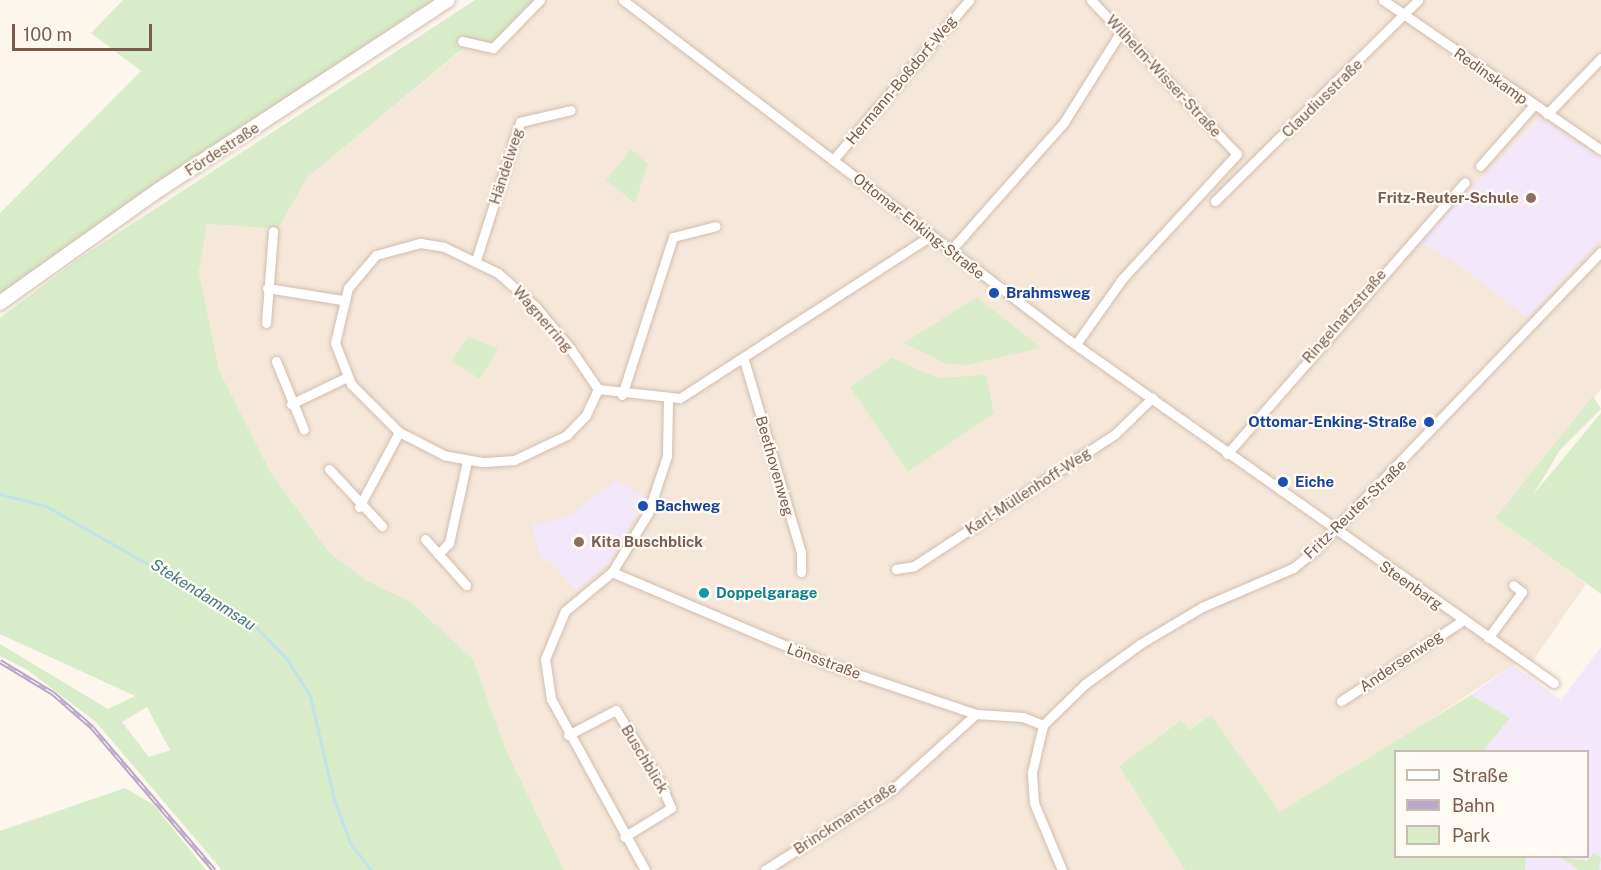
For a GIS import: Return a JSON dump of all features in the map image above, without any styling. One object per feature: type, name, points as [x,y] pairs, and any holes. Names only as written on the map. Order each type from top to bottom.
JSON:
[{"type":"main road","name":"Fördestraße","points":[[0,303],[95,233],[448,0]]},
{"type":"street","points":[[462,41],[493,48],[540,0]]},
{"type":"street","name":"Ottomar-Enking-Straße","points":[[623,0],[950,251],[1335,531]]},
{"type":"street","name":"Hermann-Boßdorf-Weg","points":[[833,160],[969,0]]},
{"type":"street","name":"Wilhelm-Wisser-Straße","points":[[1091,0],[1122,30],[1237,154],[1211,180]]},
{"type":"street","name":"Redinskamp","points":[[1383,0],[1601,150]]},
{"type":"street","name":"Claudiusstraße","points":[[1215,201],[1418,0]]},
{"type":"street","points":[[950,251],[1064,122],[1122,30]]},
{"type":"street","points":[[1547,114],[1601,58]]},
{"type":"street","points":[[1480,166],[1534,105]]},
{"type":"street","name":"Händelweg","points":[[476,260],[520,122],[571,110]]},
{"type":"street","points":[[1076,344],[1122,279],[1211,180],[1223,193]]},
{"type":"street","name":"Ringelnatzstraße","points":[[1227,454],[1465,183]]},
{"type":"street","points":[[622,395],[674,237],[716,226]]},
{"type":"street","points":[[267,324],[267,288],[273,231]]},
{"type":"street","points":[[598,389],[622,395],[668,401],[744,360],[930,236]]},
{"type":"street","name":"Wagnerring","points":[[420,243],[476,260],[536,307],[598,389],[582,420],[549,446],[514,460],[467,461],[427,448],[399,432],[347,377],[335,343],[342,300],[362,269],[386,249],[420,243]]},
{"type":"street","name":"Fritz-Reuter-Straße","points":[[1043,725],[1085,684],[1140,644],[1202,607],[1293,568],[1335,531],[1601,252]]},
{"type":"street","points":[[267,288],[342,300]]},
{"type":"street","name":"Beethovenweg","points":[[744,360],[801,552],[801,572]]},
{"type":"street","points":[[276,361],[291,404],[304,430]]},
{"type":"street","points":[[291,404],[347,377]]},
{"type":"street","name":"Karl-Müllenhoff-Weg","points":[[896,569],[914,566],[1115,434],[1152,398]]},
{"type":"street","points":[[645,870],[624,837],[568,735],[551,699],[545,659],[565,611],[612,572],[647,515],[660,481],[669,440],[668,401]]},
{"type":"street","points":[[359,507],[399,432]]},
{"type":"street","points":[[438,554],[448,543],[467,461]]},
{"type":"street","points":[[329,470],[359,507],[382,526]]},
{"type":"street","name":"Steenbarg","points":[[1335,531],[1554,683]]},
{"type":"street","points":[[425,538],[466,585]]},
{"type":"street","name":"Lönsstraße","points":[[612,572],[789,648],[976,714],[1023,717],[1043,725]]},
{"type":"street","points":[[1488,638],[1522,592],[1513,585]]},
{"type":"street","name":"Andersenweg","points":[[1341,701],[1462,621]]},
{"type":"street","name":"Buschblick","points":[[568,735],[616,710],[660,782],[671,808],[624,837]]},
{"type":"street","name":"Brinckmanstraße","points":[[765,870],[894,788],[976,714]]},
{"type":"street","points":[[1043,725],[1032,772],[1034,803],[1062,870]]},
{"type":"shaded area","points":[[534,0],[1601,0],[1601,389],[1495,518],[1586,584],[1532,662],[1512,665],[1372,759],[1279,813],[1211,715],[1189,730],[1181,720],[1171,727],[1119,766],[1185,870],[564,870],[506,750],[473,659],[410,601],[367,581],[330,553],[271,473],[219,370],[199,272],[207,224],[278,229],[307,178],[474,40]]},
{"type":"shaded area","name":"Fritz-Reuter-Schule","points":[[1539,118],[1601,158],[1601,239],[1528,318],[1450,259],[1419,242]]},
{"type":"shaded area","name":"Kita Buschblick","points":[[616,480],[645,497],[612,561],[576,591],[552,563],[540,558],[532,525],[566,518]]},
{"type":"shaded area","points":[[1601,647],[1601,870],[1525,870],[1526,858],[1589,858],[1589,750],[1484,750],[1510,718],[1471,695],[1512,665],[1561,700]]},
{"type":"green space","points":[[123,0],[433,0],[0,296],[0,213],[141,71],[91,33]]},
{"type":"green space","points":[[475,0],[534,0],[492,43],[473,40],[307,178],[278,229],[207,224],[199,272],[219,370],[271,473],[330,553],[367,581],[410,601],[473,659],[506,750],[564,870],[222,870],[96,722],[26,669],[0,656],[0,644],[108,709],[135,696],[0,634],[0,318],[77,260]],"holes":[[[147,707],[170,750],[149,757],[122,722]]]},
{"type":"green space","points":[[631,149],[648,164],[635,203],[606,180]]},
{"type":"green space","points":[[977,297],[1041,348],[967,365],[947,364],[904,343]]},
{"type":"green space","points":[[468,336],[498,349],[480,379],[452,361]]},
{"type":"green space","points":[[892,358],[938,378],[986,375],[994,413],[908,472],[850,387]]},
{"type":"green space","points":[[1593,396],[1601,409],[1560,450],[1533,495],[1601,413],[1601,594],[1495,518]]},
{"type":"green space","points":[[1471,695],[1510,718],[1484,750],[1394,750],[1394,858],[1526,858],[1525,870],[1185,870],[1119,766],[1181,720],[1189,730],[1211,715],[1280,812]]},
{"type":"green space","points":[[125,788],[154,805],[206,870],[0,870],[0,831]]},
{"type":"green space","points":[[1594,853],[1601,858],[1599,870],[1579,870],[1561,858],[1566,858],[1587,861]]},
{"type":"waterway","name":"Stekendammsau","points":[[0,494],[46,506],[253,624],[287,659],[310,696],[334,799],[350,843],[371,870]]},
{"type":"railway","points":[[0,661],[53,693],[92,727],[214,870]]},
{"type":"place","name":"Fritz-Reuter-Schule","points":[[1531,198]]},
{"type":"place","name":"Brahmsweg","points":[[994,293]]},
{"type":"place","name":"Ottomar-Enking-Straße","points":[[1429,422]]},
{"type":"place","name":"Eiche","points":[[1283,482]]},
{"type":"place","name":"Bachweg","points":[[643,506]]},
{"type":"place","name":"Kita Buschblick","points":[[579,542]]},
{"type":"place","name":"Doppelgarage","points":[[704,593]]}]
